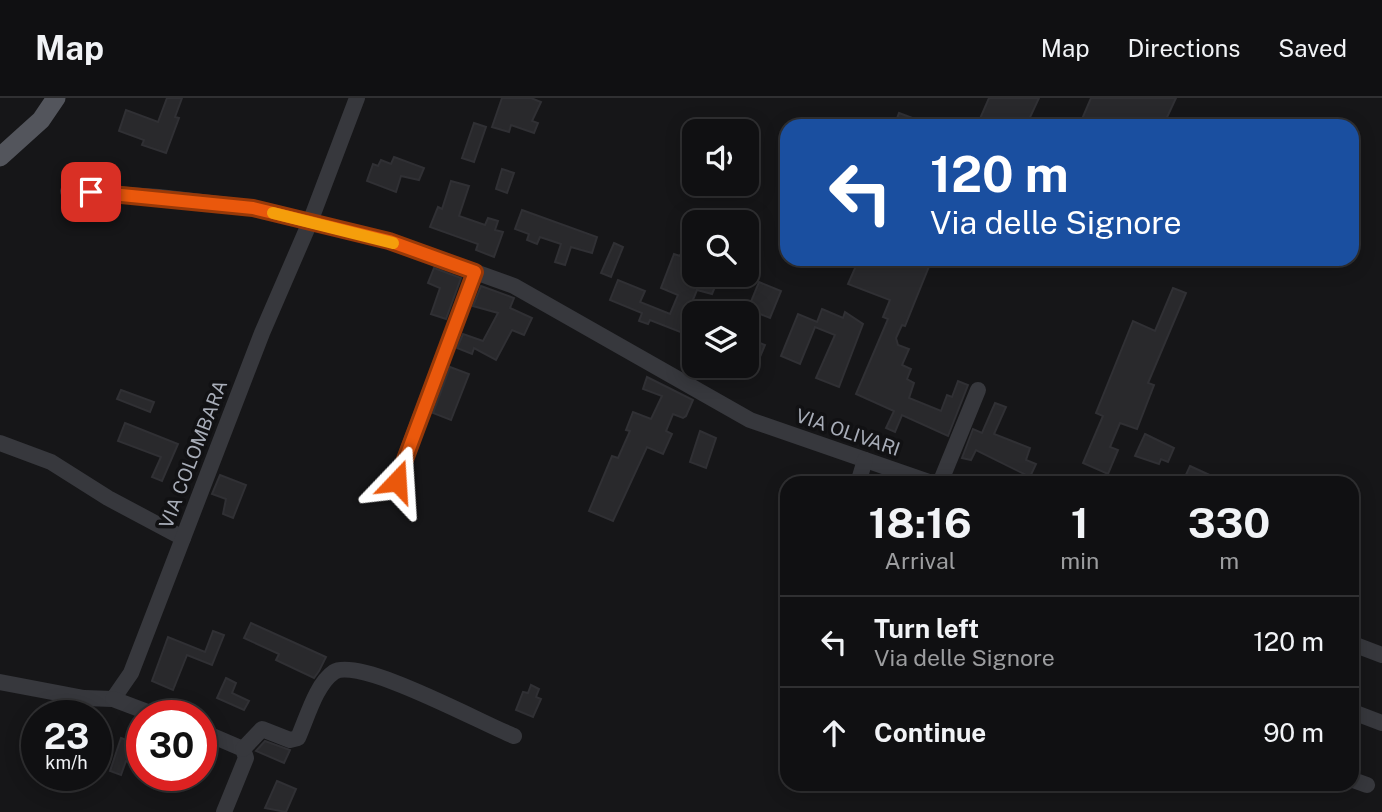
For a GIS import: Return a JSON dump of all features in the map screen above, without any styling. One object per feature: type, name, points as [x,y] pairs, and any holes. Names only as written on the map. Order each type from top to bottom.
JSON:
[{"type":"main road","points":[[0,156],[41,120],[56,98]]},
{"type":"street","name":"VIA COLOMBARA","points":[[113,699],[131,673],[261,333],[310,222],[357,98]]},
{"type":"street","name":"VIA OLIVARI","points":[[68,191],[159,197],[253,208],[389,241],[514,286],[750,420],[912,476]]},
{"type":"street","points":[[397,481],[475,272]]},
{"type":"street","points":[[943,476],[978,390]]},
{"type":"street","points":[[0,443],[51,462],[108,498],[183,538]]},
{"type":"street","points":[[860,476],[865,460]]},
{"type":"street","points":[[1359,646],[1382,655]]},
{"type":"street","points":[[243,749],[262,729],[290,740],[298,738],[326,680],[344,668],[363,670],[398,683],[514,736]]},
{"type":"street","points":[[0,682],[84,698],[113,699],[126,704]]},
{"type":"street","points":[[1359,714],[1382,723]]},
{"type":"street","points":[[217,738],[243,749],[246,758],[224,812]]},
{"type":"building","points":[[167,98],[182,98],[175,117],[179,118],[166,153],[142,145],[144,140],[119,131],[126,110],[158,122]]},
{"type":"building","points":[[502,98],[531,98],[541,102],[532,121],[538,123],[534,133],[511,125],[509,132],[492,127]]},
{"type":"building","points":[[989,98],[1039,98],[1029,119],[980,119]]},
{"type":"building","points":[[1091,98],[1176,98],[1166,119],[1082,119]]},
{"type":"building","points":[[899,113],[915,119],[897,119]]},
{"type":"building","points":[[474,123],[486,127],[474,162],[462,158]]},
{"type":"building","points":[[394,157],[424,168],[419,180],[401,176],[396,192],[367,181],[373,164],[378,166],[381,160],[391,164]]},
{"type":"building","points":[[502,169],[514,173],[507,193],[496,189]]},
{"type":"building","points":[[451,181],[469,186],[459,216],[485,225],[488,218],[498,221],[495,230],[503,232],[494,257],[476,250],[478,244],[430,227],[438,207],[442,209]]},
{"type":"building","points":[[522,210],[597,237],[592,253],[571,247],[565,265],[555,262],[561,244],[540,237],[537,244],[527,240],[529,234],[515,229]]},
{"type":"building","points":[[614,243],[623,247],[611,277],[601,273]]},
{"type":"building","points":[[682,251],[682,287],[715,287],[712,294],[697,290],[692,301],[682,301],[682,333],[650,320],[648,324],[639,321],[642,313],[610,300],[618,280],[645,291],[640,302],[670,314],[678,295],[661,288],[674,254],[680,256]]},
{"type":"building","points":[[856,266],[929,266],[905,326],[902,325],[896,338],[898,345],[909,349],[902,365],[911,369],[907,379],[914,383],[909,398],[941,411],[947,395],[952,397],[958,381],[968,385],[948,436],[902,415],[895,432],[886,428],[894,411],[856,394],[888,319],[883,317],[890,300],[848,284]]},
{"type":"building","points":[[434,268],[461,278],[446,319],[431,314],[440,288],[428,283]]},
{"type":"building","points":[[759,282],[781,291],[770,318],[759,314],[759,301],[751,301]]},
{"type":"building","points":[[481,286],[514,298],[510,308],[532,318],[524,335],[512,330],[496,360],[474,348],[472,354],[457,348],[463,334],[483,341],[498,313],[473,306]]},
{"type":"building","points":[[1173,288],[1186,293],[1148,383],[1154,385],[1137,429],[1120,423],[1110,447],[1118,450],[1108,474],[1083,463],[1103,416],[1096,413],[1133,321],[1155,331]]},
{"type":"building","points":[[822,309],[843,318],[845,312],[863,324],[839,387],[816,378],[835,335],[815,327],[800,364],[781,356],[798,314],[817,322]]},
{"type":"building","points":[[759,343],[765,345],[759,359]]},
{"type":"building","points":[[450,367],[469,374],[451,420],[433,413]]},
{"type":"building","points":[[647,377],[693,400],[686,416],[683,418],[673,414],[666,431],[672,434],[663,454],[647,447],[613,521],[589,511],[612,456],[618,458],[630,431],[626,430],[633,412],[651,419],[662,396],[643,389]]},
{"type":"building","points":[[121,390],[154,402],[150,412],[117,399]]},
{"type":"building","points":[[995,403],[1006,407],[994,434],[1030,448],[1026,460],[1036,464],[1030,476],[976,450],[971,460],[962,458],[973,429],[982,433]]},
{"type":"building","points":[[125,423],[178,444],[162,481],[152,477],[161,457],[118,441]]},
{"type":"building","points":[[700,431],[716,438],[706,468],[690,462]]},
{"type":"building","points":[[1145,434],[1174,448],[1168,462],[1161,459],[1159,464],[1135,456]]},
{"type":"building","points":[[1190,466],[1212,476],[1185,476]]},
{"type":"building","points":[[220,475],[246,485],[233,518],[223,514],[226,499],[212,494]]},
{"type":"building","points":[[251,623],[326,657],[314,678],[276,660],[279,654],[244,638]]},
{"type":"building","points":[[213,631],[224,635],[212,665],[187,655],[173,690],[152,681],[168,637],[205,652]]},
{"type":"building","points":[[226,678],[236,683],[232,693],[249,701],[244,710],[217,698]]},
{"type":"building","points":[[531,685],[539,689],[536,697],[541,699],[533,717],[516,710],[523,692],[528,693]]},
{"type":"building","points":[[121,738],[126,740],[126,761],[121,775],[112,772]]},
{"type":"building","points":[[265,741],[290,750],[284,763],[256,751]]},
{"type":"building","points":[[277,781],[296,789],[286,812],[265,808]]},
{"type":"slow traffic","points":[[273,213],[393,243]]},
{"type":"route","points":[[91,192],[253,208],[389,241],[475,272],[397,481]]}]
